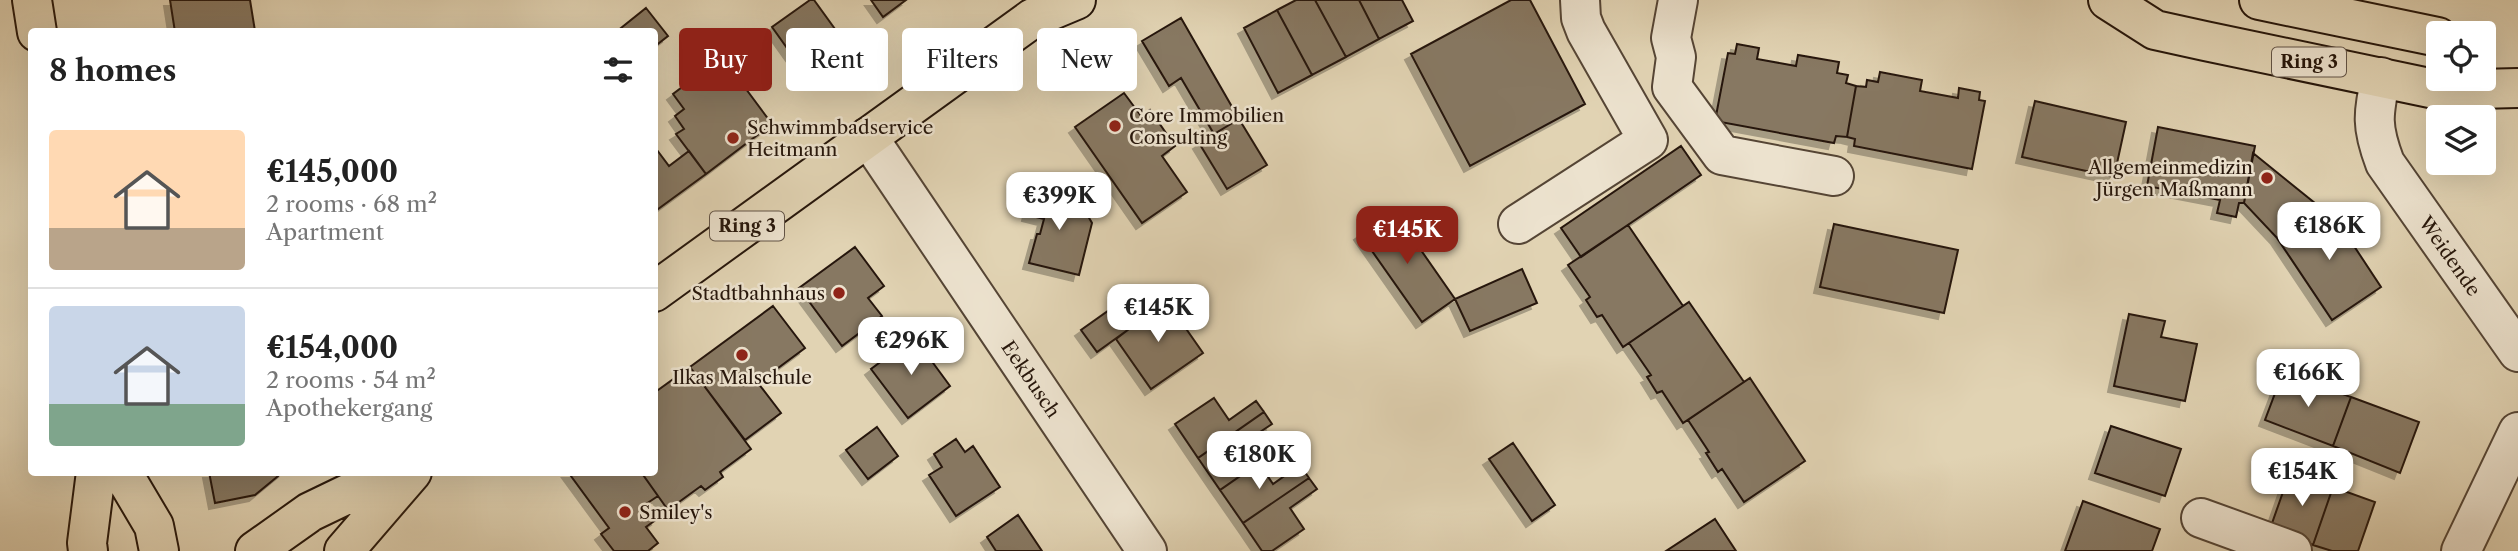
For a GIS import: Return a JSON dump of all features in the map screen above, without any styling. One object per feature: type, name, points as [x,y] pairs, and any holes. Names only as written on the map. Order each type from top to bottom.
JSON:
[{"type":"main road","points":[[32,0],[36,28]]},
{"type":"main road","name":"Ring 3","points":[[658,289],[869,137],[1037,9],[1076,0]]},
{"type":"main road","name":"Ring 3","points":[[2108,0],[2155,30],[2439,90],[2518,88]]},
{"type":"main road","points":[[2259,0],[2426,35]]},
{"type":"main road","points":[[2496,66],[2518,79]]},
{"type":"main road","points":[[88,551],[95,476]]},
{"type":"main road","points":[[124,476],[154,526],[159,551]]},
{"type":"main road","points":[[255,551],[310,512],[385,476]]},
{"type":"main road","points":[[344,551],[409,476]]},
{"type":"street","points":[[1518,224],[1648,140],[1586,31],[1581,18],[1580,0]]},
{"type":"street","points":[[1678,0],[1671,38],[1676,57],[1672,87],[1722,155],[1834,176]]},
{"type":"street","name":"Weidende","points":[[2381,78],[2374,109],[2375,136],[2385,163],[2518,352]]},
{"type":"street","name":"Eekbusch","points":[[869,137],[1146,551]]},
{"type":"street","points":[[2461,551],[2518,432]]},
{"type":"street","points":[[2201,517],[2292,551]]},
{"type":"building","points":[[170,0],[250,0],[255,28],[174,28]]},
{"type":"building","points":[[810,0],[814,0],[834,28],[786,28],[786,47],[772,27]]},
{"type":"building","points":[[871,0],[906,0],[883,17]]},
{"type":"building","points":[[1296,0],[1315,0],[1346,57],[1312,75],[1277,10]]},
{"type":"building","points":[[1315,0],[1359,0],[1379,39],[1346,57]]},
{"type":"building","points":[[1359,0],[1402,0],[1413,21],[1379,39]]},
{"type":"building","points":[[1511,0],[1530,0],[1585,104],[1470,166],[1411,54]]},
{"type":"building","points":[[646,8],[668,36],[658,44],[658,28],[621,28]]},
{"type":"building","points":[[1277,10],[1312,75],[1278,93],[1244,28]]},
{"type":"building","points":[[1181,18],[1239,119],[1214,134],[1181,78],[1169,86],[1142,41]]},
{"type":"building","points":[[1737,44],[1759,48],[1757,59],[1796,66],[1798,55],[1839,62],[1837,73],[1848,75],[1846,83],[1856,86],[1847,137],[1836,136],[1834,143],[1715,121],[1728,53],[1735,54]]},
{"type":"building","points":[[1880,72],[1922,80],[1920,91],[1958,98],[1959,88],[1980,92],[1979,100],[1985,101],[1972,169],[1854,146],[1855,139],[1847,137],[1856,86],[1866,87],[1867,80],[1878,82]]},
{"type":"building","points":[[679,89],[747,91],[772,124],[706,174],[676,134],[684,129],[675,116],[684,109],[673,94]]},
{"type":"building","points":[[1124,93],[1141,116],[1150,110],[1175,146],[1162,156],[1187,192],[1142,223],[1075,127]]},
{"type":"building","points":[[2035,101],[2126,122],[2114,177],[2022,157]]},
{"type":"building","points":[[1239,119],[1267,165],[1227,189],[1199,143]]},
{"type":"building","points":[[2158,127],[2255,146],[2244,203],[2239,203],[2236,217],[2217,213],[2220,200],[2147,186]]},
{"type":"building","points":[[1681,146],[1701,175],[1581,257],[1561,228]]},
{"type":"building","points":[[658,151],[669,166],[689,151],[706,174],[658,209]]},
{"type":"building","name":"Allgemeinmedizin Jürgen Maßmann","points":[[2253,153],[2321,208],[2277,238],[2244,203]]},
{"type":"building","points":[[1035,187],[1074,197],[1071,208],[1085,211],[1092,223],[1079,275],[1029,263],[1044,219],[1028,215]]},
{"type":"building","points":[[2327,205],[2381,287],[2332,320],[2277,238]]},
{"type":"building","points":[[1393,210],[1455,299],[1422,322],[1360,234]]},
{"type":"building","points":[[1834,224],[1958,250],[1944,313],[1820,287]]},
{"type":"building","points":[[1628,225],[1683,306],[1623,347],[1602,315],[1597,317],[1586,300],[1590,297],[1568,265]]},
{"type":"building","name":"Stadtbahnhaus","points":[[855,247],[884,286],[868,298],[882,316],[842,346],[799,288]]},
{"type":"building","points":[[1522,269],[1537,303],[1470,331],[1455,299]]},
{"type":"building","points":[[1122,301],[1133,316],[1124,322],[1129,329],[1097,352],[1081,330]]},
{"type":"building","points":[[1689,302],[1744,382],[1683,423],[1662,391],[1657,393],[1647,377],[1651,375],[1629,343]]},
{"type":"building","points":[[1151,303],[1157,311],[1168,303],[1203,353],[1151,389],[1116,339],[1129,329],[1124,322]]},
{"type":"building","points":[[773,306],[805,348],[758,383],[781,413],[745,440],[690,367]]},
{"type":"building","points":[[2129,314],[2165,321],[2161,337],[2197,344],[2185,401],[2114,386]]},
{"type":"building","points":[[914,337],[950,386],[908,418],[871,369]]},
{"type":"building","points":[[690,367],[751,449],[720,472],[723,477],[705,490],[701,486],[668,510],[644,476],[658,476],[658,390]]},
{"type":"building","points":[[2283,372],[2351,397],[2333,446],[2265,420]]},
{"type":"building","points":[[1750,378],[1805,461],[1744,502],[1722,469],[1718,472],[1706,453],[1709,452],[1688,420]]},
{"type":"building","points":[[2351,397],[2419,422],[2400,473],[2333,446]]},
{"type":"building","points":[[1214,398],[1229,420],[1256,401],[1264,412],[1198,458],[1175,424]]},
{"type":"building","points":[[1264,412],[1272,424],[1245,442],[1259,463],[1220,490],[1198,458]]},
{"type":"building","points":[[2111,426],[2181,449],[2165,496],[2095,473]]},
{"type":"building","points":[[877,427],[898,456],[868,479],[846,450]]},
{"type":"building","points":[[956,439],[965,452],[973,446],[1000,487],[956,516],[929,475],[942,467],[934,454]]},
{"type":"building","points":[[1513,443],[1555,505],[1532,521],[1489,459]]},
{"type":"building","points":[[1259,463],[1273,484],[1300,465],[1309,478],[1243,523],[1220,490]]},
{"type":"building","points":[[2290,472],[2333,487],[2313,545],[2270,529]]},
{"type":"building","points":[[210,476],[278,476],[255,495],[215,503]]},
{"type":"building","name":"Smiley's","points":[[571,476],[644,476],[658,496],[646,504],[657,519],[646,527],[658,543],[648,551],[614,551],[601,534],[609,528]]},
{"type":"building","points":[[1309,478],[1317,489],[1290,508],[1304,529],[1272,551],[1262,551],[1243,523]]},
{"type":"building","points":[[2333,487],[2375,502],[2358,551],[2332,551],[2313,545]]},
{"type":"building","points":[[2083,501],[2160,529],[2152,551],[2065,551]]},
{"type":"building","points":[[1018,515],[1042,551],[996,551],[987,537]]},
{"type":"building","points":[[1715,519],[1736,551],[1666,551]]},
{"type":"place","name":"Core Immobilien Consulting","points":[[1115,126]]},
{"type":"place","name":"Schwimmbadservice Heitmann","points":[[733,138]]},
{"type":"place","name":"Allgemeinmedizin Jürgen Maßmann","points":[[2267,178]]},
{"type":"place","name":"Stadtbahnhaus","points":[[839,293]]},
{"type":"place","name":"Ilkas Malschule","points":[[742,355]]},
{"type":"place","name":"Smiley's","points":[[625,512]]}]
